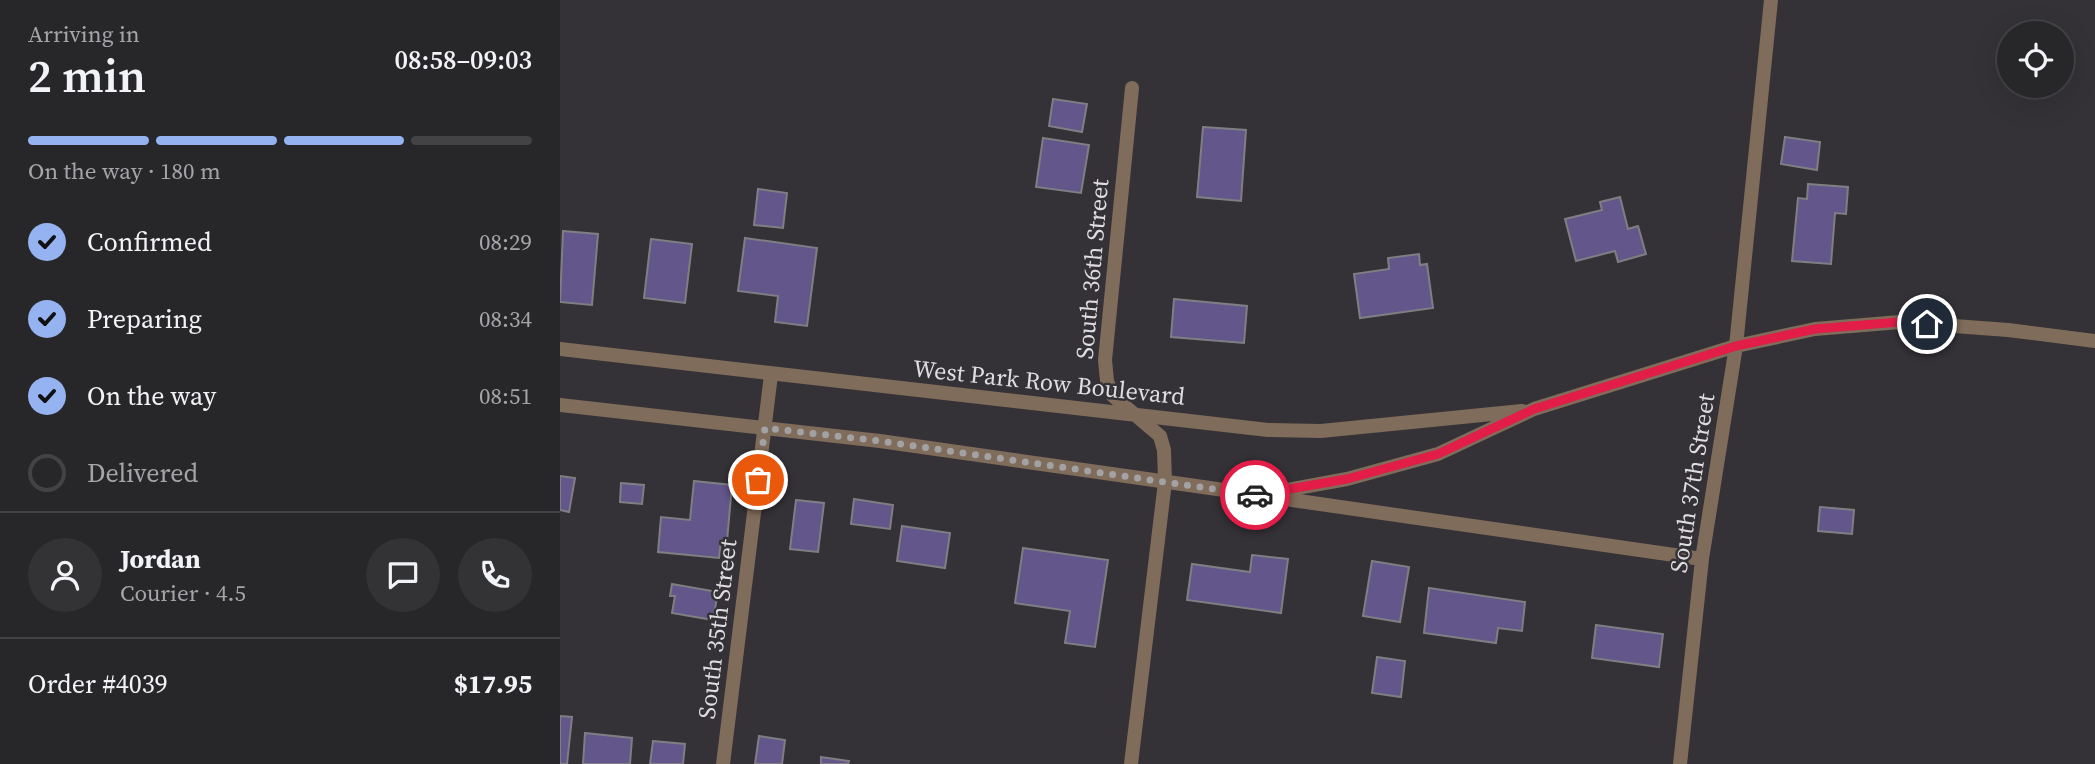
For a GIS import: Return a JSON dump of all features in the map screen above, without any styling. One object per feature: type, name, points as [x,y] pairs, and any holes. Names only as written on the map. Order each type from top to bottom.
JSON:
[{"type":"street","name":"South 37th Street","points":[[1680,764],[1702,559],[1736,346],[1771,0]]},
{"type":"street","name":"South 36th Street","points":[[1131,764],[1165,482],[1164,450],[1160,436],[1113,397],[1107,381],[1105,360],[1132,88]]},
{"type":"street","name":"West Park Row Boulevard","points":[[1259,495],[1347,479],[1438,454],[1534,409],[1736,346],[1815,329],[1899,322],[2008,330],[2095,341]]},
{"type":"street","name":"West Park Row Boulevard","points":[[560,349],[1268,430],[1321,431],[1534,409]]},
{"type":"street","name":"South 35th Street","points":[[723,764],[771,375]]},
{"type":"street","name":"West Park Row Boulevard","points":[[560,405],[880,441],[1702,559]]},
{"type":"building","points":[[1053,99],[1087,104],[1082,132],[1049,126]]},
{"type":"building","points":[[1203,127],[1246,130],[1241,201],[1197,197]]},
{"type":"building","points":[[1785,137],[1820,142],[1817,170],[1781,164]]},
{"type":"building","points":[[1043,138],[1089,145],[1081,193],[1036,187]]},
{"type":"building","points":[[1808,184],[1848,187],[1846,214],[1835,213],[1831,264],[1792,261],[1798,198],[1807,199]]},
{"type":"building","points":[[758,189],[787,193],[783,228],[754,225]]},
{"type":"building","points":[[1620,197],[1628,229],[1638,226],[1646,254],[1618,262],[1615,251],[1576,261],[1565,219],[1602,210],[1600,202]]},
{"type":"building","points":[[563,231],[598,234],[592,305],[560,302]]},
{"type":"building","points":[[745,238],[817,248],[807,326],[775,322],[778,296],[738,291]]},
{"type":"building","points":[[651,239],[692,244],[685,303],[644,298]]},
{"type":"building","points":[[1419,254],[1420,265],[1427,264],[1433,308],[1360,318],[1354,274],[1389,269],[1388,258]]},
{"type":"building","points":[[1174,299],[1247,306],[1244,343],[1171,337]]},
{"type":"building","points":[[560,476],[575,478],[569,512],[560,510]]},
{"type":"building","points":[[694,481],[732,485],[727,541],[721,540],[719,558],[658,552],[661,517],[690,520]]},
{"type":"building","points":[[621,483],[644,485],[642,504],[620,502]]},
{"type":"building","points":[[854,499],[893,505],[890,529],[851,524]]},
{"type":"building","points":[[796,500],[824,503],[818,552],[790,549]]},
{"type":"building","points":[[1820,507],[1854,510],[1852,534],[1818,531]]},
{"type":"building","points":[[902,526],[950,533],[945,568],[897,561]]},
{"type":"building","points":[[1023,548],[1108,560],[1095,647],[1065,643],[1070,611],[1015,603]]},
{"type":"building","points":[[1252,555],[1288,559],[1281,613],[1187,600],[1192,564],[1250,572]]},
{"type":"building","points":[[1372,561],[1409,567],[1400,622],[1363,616]]},
{"type":"building","points":[[672,584],[718,592],[713,620],[672,613],[675,596],[670,596]]},
{"type":"building","points":[[1429,588],[1525,602],[1522,631],[1498,628],[1496,643],[1424,633]]},
{"type":"building","points":[[1596,625],[1663,634],[1659,667],[1592,658]]},
{"type":"building","points":[[1377,657],[1405,661],[1401,697],[1372,693]]},
{"type":"building","points":[[560,716],[572,717],[567,764],[560,764]]},
{"type":"building","points":[[585,733],[632,738],[630,764],[583,764]]},
{"type":"building","points":[[759,736],[785,740],[782,764],[755,764]]},
{"type":"building","points":[[653,741],[685,744],[683,764],[650,764]]},
{"type":"building","points":[[821,757],[849,761],[848,764],[821,764]]},
{"type":"way so far","points":[[758,480],[765,428],[880,441],[1255,495]]},
{"type":"route","points":[[1255,495],[1347,479],[1438,454],[1534,409],[1736,346],[1815,329],[1899,322],[1927,324]]}]
